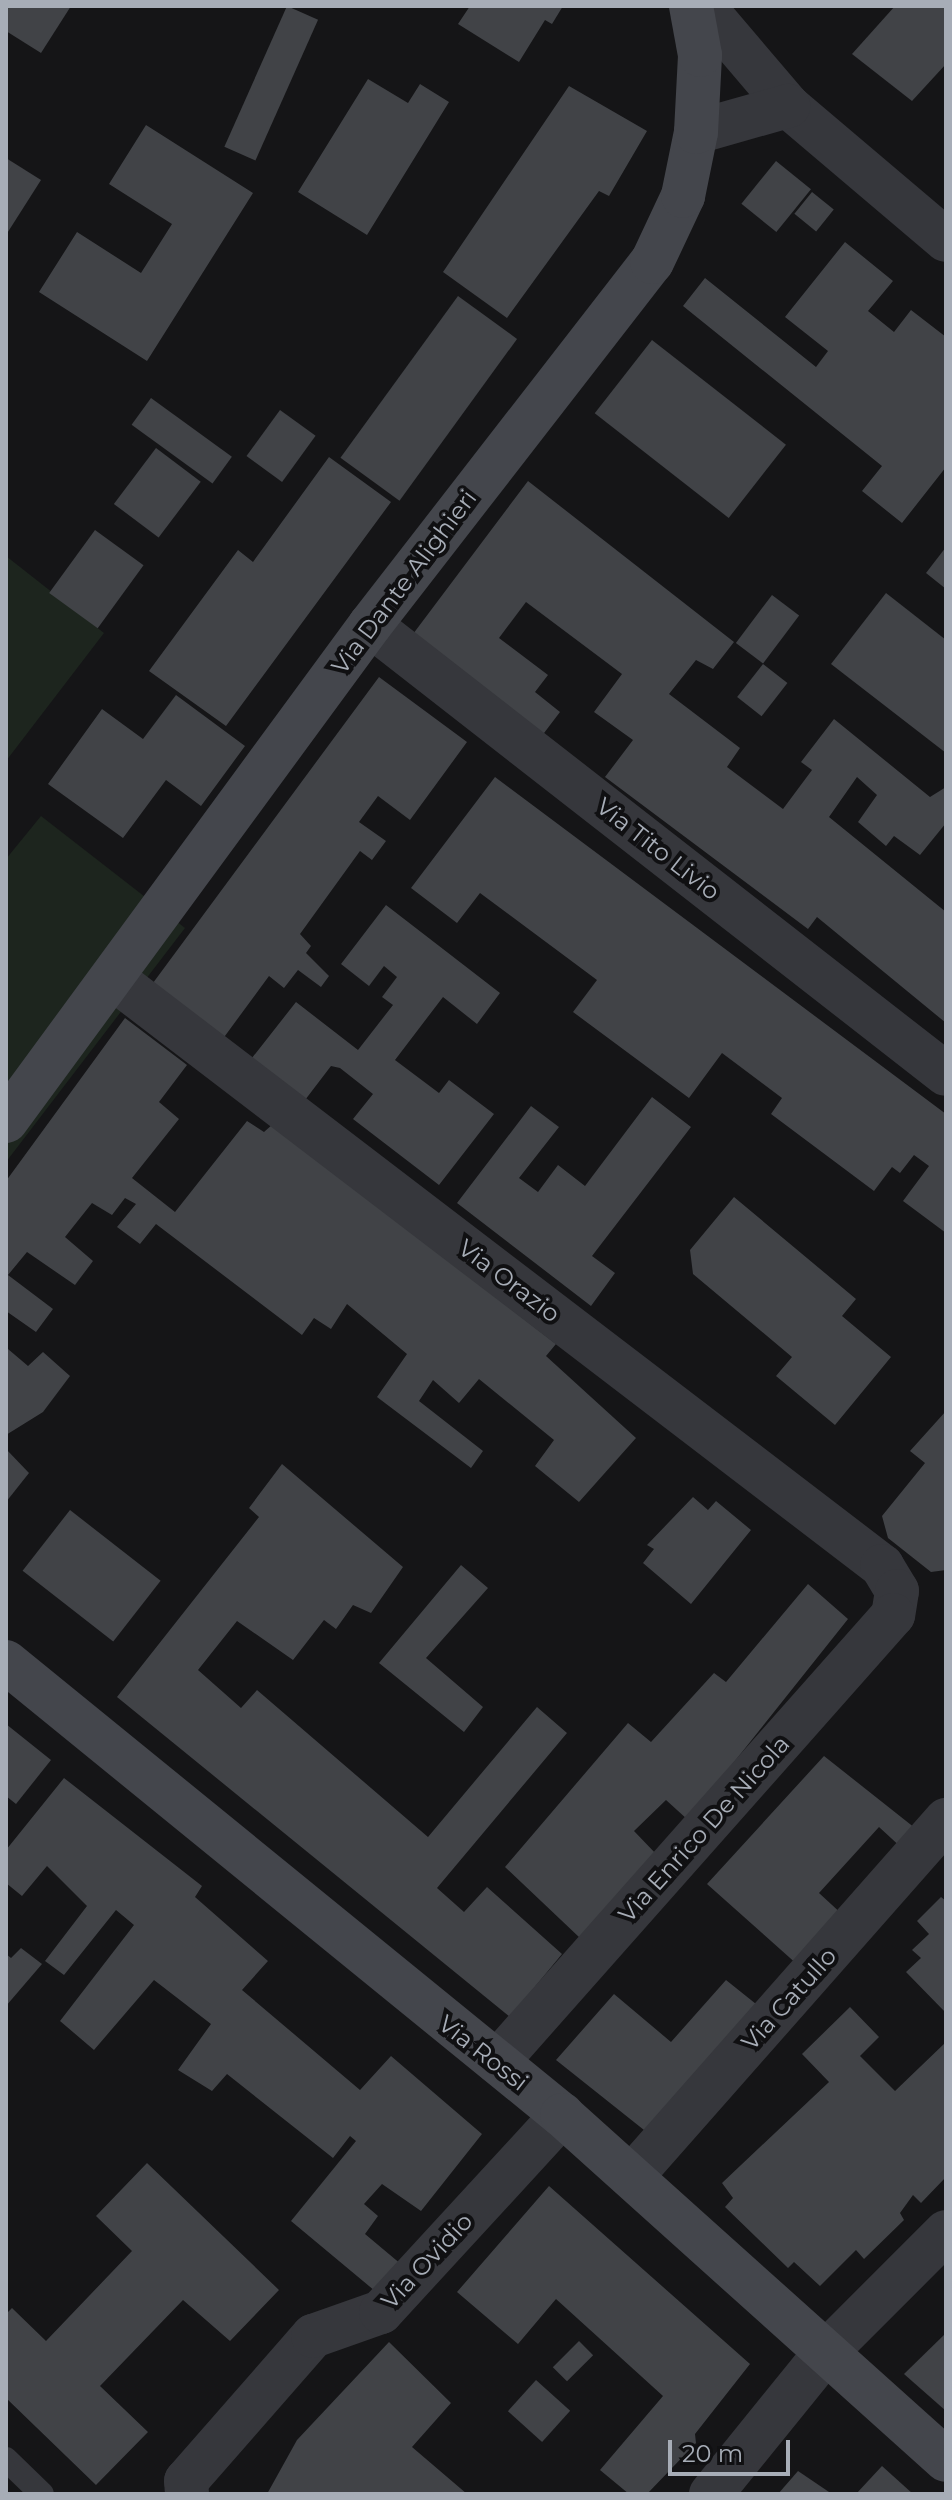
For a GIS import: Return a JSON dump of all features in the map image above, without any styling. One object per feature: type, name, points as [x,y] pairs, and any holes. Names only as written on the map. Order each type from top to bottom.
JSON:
[{"type":"street","name":"Via Dante Alighieri","points":[[6,1121],[114,979],[370,625],[652,262],[683,196],[696,132],[700,55],[691,6]]},
{"type":"street","points":[[703,6],[749,65],[788,106],[946,240]]},
{"type":"street","points":[[696,132],[788,106]]},
{"type":"street","name":"Via Tito Livio","points":[[370,625],[946,1074]]},
{"type":"street","name":"Via Orazio","points":[[114,979],[882,1566],[897,1591]]},
{"type":"street","name":"Via Enrico De Nicola","points":[[497,2062],[893,1615],[897,1591]]},
{"type":"street","name":"Via Rossi","points":[[6,1662],[562,2115],[946,2460]]},
{"type":"street","name":"Via Catullo","points":[[632,2176],[946,1820]]},
{"type":"street","name":"Via Ovidio","points":[[184,2492],[313,2336],[381,2312],[562,2115]]},
{"type":"street","points":[[711,2494],[825,2353],[946,2232]]},
{"type":"lane","points":[[700,55],[749,65]]},
{"type":"lane","points":[[6,2459],[42,2494]]},
{"type":"shaded area","points":[[6,556],[104,633],[6,761],[7,702]]},
{"type":"shaded area","points":[[41,816],[185,928],[6,1162],[6,859]]},
{"type":"building","points":[[6,6],[71,6],[41,53],[6,31]]},
{"type":"building","points":[[287,6],[318,20],[255,161],[224,147]]},
{"type":"building","points":[[470,6],[563,6],[552,24],[545,20],[519,62],[458,24]]},
{"type":"building","points":[[895,6],[946,6],[946,64],[912,101],[852,54]]},
{"type":"building","points":[[368,79],[408,103],[420,84],[449,102],[367,235],[298,192]]},
{"type":"building","points":[[569,86],[647,131],[609,196],[599,191],[507,318],[443,272]]},
{"type":"building","points":[[146,125],[253,193],[147,361],[39,292],[77,232],[141,273],[172,224],[109,184]]},
{"type":"building","points":[[6,158],[41,180],[6,235]]},
{"type":"building","points":[[776,161],[811,189],[776,232],[741,204]]},
{"type":"building","points":[[812,192],[834,210],[816,231],[794,214]]},
{"type":"building","points":[[845,242],[893,281],[868,311],[894,332],[911,310],[946,337],[946,467],[902,523],[862,491],[882,466],[683,306],[705,278],[816,367],[828,351],[785,317]]},
{"type":"building","points":[[458,296],[517,339],[400,501],[340,458]]},
{"type":"building","points":[[652,340],[786,445],[729,518],[595,413]]},
{"type":"building","points":[[151,398],[232,457],[213,483],[132,425]]},
{"type":"building","points":[[280,410],[316,436],[282,482],[246,456]]},
{"type":"building","points":[[156,448],[201,482],[159,538],[114,504]]},
{"type":"building","points":[[329,457],[391,502],[226,726],[149,671],[238,550],[253,562]]},
{"type":"building","points":[[528,481],[734,642],[713,669],[696,660],[669,694],[740,748],[727,767],[783,809],[812,770],[801,762],[834,719],[930,797],[946,787],[946,823],[920,855],[894,836],[886,846],[858,822],[877,795],[857,777],[829,817],[946,912],[946,1023],[817,917],[808,929],[605,777],[633,740],[594,712],[622,674],[526,602],[499,638],[548,675],[535,692],[560,712],[541,737],[410,638]]},
{"type":"building","points":[[95,530],[144,565],[98,628],[49,593]]},
{"type":"building","points":[[946,547],[946,589],[926,573]]},
{"type":"building","points":[[886,593],[946,640],[946,753],[831,664]]},
{"type":"building","points":[[772,595],[799,615],[763,663],[736,643]]},
{"type":"building","points":[[763,664],[787,683],[762,716],[737,697]]},
{"type":"building","points":[[379,677],[467,742],[410,820],[378,796],[359,822],[386,841],[372,860],[360,851],[300,934],[311,946],[306,953],[329,976],[321,987],[298,970],[284,988],[269,976],[222,1040],[150,987]]},
{"type":"building","points":[[176,695],[245,746],[201,806],[166,780],[123,838],[48,784],[102,709],[143,739]]},
{"type":"building","points":[[495,777],[946,1114],[946,1233],[903,1201],[929,1166],[914,1155],[900,1173],[892,1167],[874,1191],[771,1114],[782,1098],[722,1053],[689,1098],[573,1012],[597,980],[480,893],[457,923],[411,888]]},
{"type":"building","points":[[386,905],[500,993],[477,1024],[443,997],[395,1060],[439,1093],[449,1080],[494,1114],[439,1185],[353,1119],[373,1094],[340,1068],[331,1066],[302,1104],[248,1063],[296,1002],[358,1050],[393,1005],[382,997],[397,977],[384,966],[369,986],[341,964]]},
{"type":"building","points":[[125,1018],[187,1065],[159,1102],[179,1119],[132,1178],[175,1212],[247,1121],[264,1132],[273,1124],[556,1344],[546,1356],[636,1438],[579,1502],[535,1466],[554,1440],[479,1379],[459,1403],[433,1380],[419,1401],[483,1451],[471,1468],[377,1397],[407,1354],[347,1304],[331,1329],[314,1318],[302,1335],[156,1224],[140,1244],[117,1227],[136,1204],[125,1198],[112,1215],[92,1203],[65,1237],[93,1261],[75,1285],[27,1252],[8,1275],[53,1309],[36,1332],[6,1311],[6,1181]]},
{"type":"building","points":[[652,1097],[691,1127],[592,1256],[615,1273],[591,1306],[457,1203],[531,1106],[559,1127],[519,1178],[538,1192],[558,1165],[585,1186]]},
{"type":"building","points":[[734,1197],[856,1299],[842,1316],[891,1357],[835,1425],[776,1376],[792,1357],[693,1274],[690,1250]]},
{"type":"building","points":[[8,1349],[28,1366],[43,1352],[70,1376],[43,1412],[6,1435]]},
{"type":"building","points":[[946,1411],[946,1570],[931,1572],[888,1538],[882,1516],[925,1463],[910,1451]]},
{"type":"building","points":[[6,1449],[29,1473],[6,1502]]},
{"type":"building","points":[[282,1464],[403,1567],[371,1613],[353,1605],[336,1629],[324,1620],[293,1660],[237,1621],[198,1670],[241,1708],[257,1690],[428,1837],[537,1707],[567,1733],[437,1888],[464,1912],[487,1887],[562,1954],[510,2017],[117,1697],[259,1517],[249,1508]]},
{"type":"building","points":[[693,1497],[708,1510],[716,1501],[751,1530],[691,1604],[643,1563],[654,1549],[647,1545]]},
{"type":"building","points":[[70,1510],[161,1581],[113,1641],[23,1571]]},
{"type":"building","points":[[461,1565],[488,1588],[426,1658],[483,1707],[464,1732],[379,1663]]},
{"type":"building","points":[[808,1584],[848,1619],[688,1820],[666,1800],[634,1831],[658,1856],[580,1938],[505,1867],[628,1723],[651,1742],[714,1673],[726,1682]]},
{"type":"building","points":[[6,1724],[51,1760],[16,1804],[6,1796]]},
{"type":"building","points":[[824,1756],[920,1832],[904,1850],[879,1827],[819,1893],[844,1916],[799,1966],[707,1884]]},
{"type":"building","points":[[64,1778],[202,1886],[195,1897],[268,1961],[242,1990],[360,2090],[391,2056],[482,2134],[421,2211],[382,2184],[364,2204],[378,2216],[365,2234],[402,2265],[381,2296],[291,2221],[356,2141],[350,2136],[333,2158],[227,2074],[212,2091],[178,2070],[211,2024],[154,1980],[94,2050],[60,2021],[134,1925],[116,1910],[64,1975],[45,1961],[87,1906],[47,1866],[22,1896],[6,1883],[6,1850]]},
{"type":"building","points":[[941,1897],[946,1901],[946,2013],[906,1972],[921,1958],[912,1950],[929,1934],[917,1921]]},
{"type":"building","points":[[21,1948],[42,1964],[6,2006],[6,1954],[11,1958]]},
{"type":"building","points":[[726,1980],[761,2008],[649,2134],[556,2060],[614,1994],[671,2042]]},
{"type":"building","points":[[850,2007],[879,2037],[860,2056],[895,2091],[946,2042],[946,2177],[921,2203],[913,2195],[900,2213],[904,2220],[864,2259],[856,2250],[820,2286],[794,2262],[788,2268],[725,2207],[733,2198],[722,2183],[829,2082],[802,2054]]},
{"type":"building","points":[[147,2163],[279,2290],[230,2341],[183,2300],[100,2386],[148,2432],[96,2485],[6,2398],[6,2314],[12,2308],[46,2341],[132,2251],[96,2216]]},
{"type":"building","points":[[549,2186],[750,2364],[695,2434],[696,2443],[647,2494],[629,2494],[600,2470],[663,2396],[556,2299],[518,2344],[457,2292]]},
{"type":"building","points":[[946,2333],[946,2411],[904,2374]]},
{"type":"building","points":[[579,2341],[593,2355],[567,2381],[553,2367]]},
{"type":"building","points":[[389,2342],[451,2403],[412,2447],[467,2494],[267,2494],[297,2440]]},
{"type":"building","points":[[536,2380],[570,2411],[542,2442],[508,2411]]},
{"type":"building","points":[[882,2466],[913,2494],[856,2494]]},
{"type":"building","points":[[798,2471],[832,2494],[778,2494]]}]
